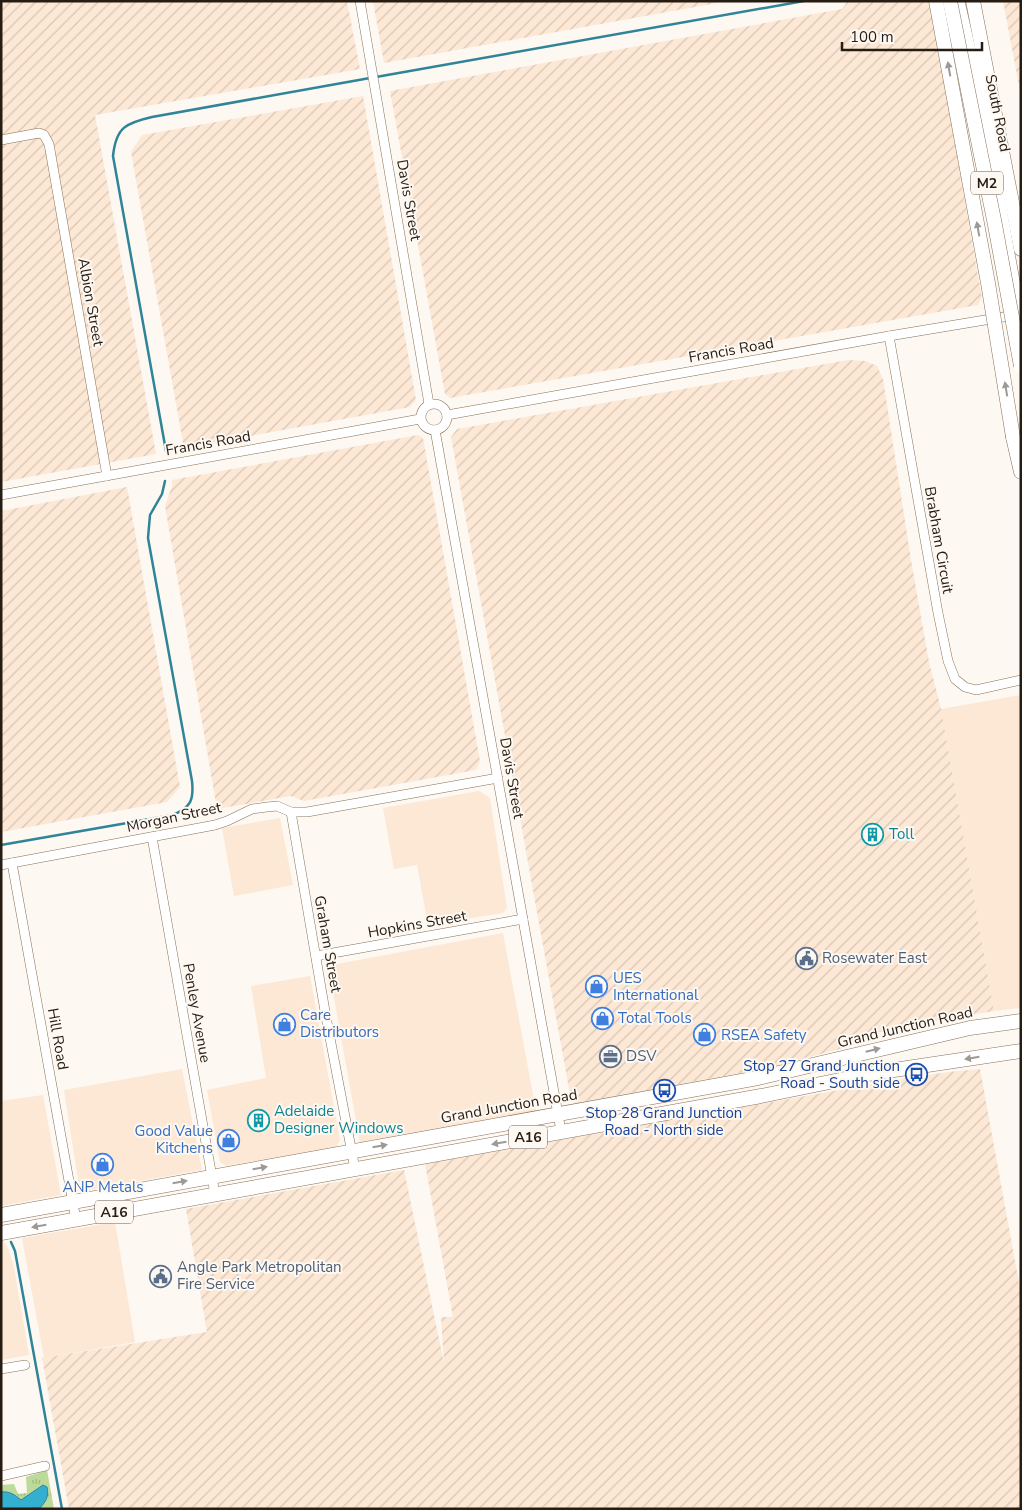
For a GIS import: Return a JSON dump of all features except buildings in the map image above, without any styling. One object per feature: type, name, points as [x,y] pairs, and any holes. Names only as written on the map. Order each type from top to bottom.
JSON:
[{"type":"highway","points":[[936,1],[1021,472]]},
{"type":"highway","name":"M2","points":[[950,1],[1021,366]]},
{"type":"highway","name":"M2","points":[[974,1],[1021,249]]},
{"type":"highway","name":"Grand Junction Road","points":[[1,1215],[758,1078],[970,1028],[1021,1021]]},
{"type":"highway","name":"A16","points":[[1,1233],[761,1096],[874,1073],[1021,1051]]},
{"type":"main road","name":"South Road","points":[[959,1],[980,94],[1020,317]]},
{"type":"street","name":"Davis Street","points":[[360,1],[429,404]]},
{"type":"street","name":"Albion Street","points":[[1,140],[35,134],[44,135],[49,144],[107,476]]},
{"type":"street","name":"Francis Road","points":[[447,415],[889,336],[1020,317]]},
{"type":"street","name":"Brabham Circuit","points":[[889,336],[948,661],[955,679],[965,687],[976,690],[1021,680]]},
{"type":"street","points":[[429,404],[442,407],[447,415],[443,427],[436,430],[427,429],[422,423],[420,419],[422,410],[429,404]]},
{"type":"street","name":"Francis Road","points":[[1,495],[420,419]]},
{"type":"street","name":"Davis Street","points":[[436,430],[561,1131]]},
{"type":"street","name":"Morgan Street","points":[[1,865],[215,825],[252,809],[277,806],[291,812],[307,812],[498,778]]},
{"type":"street","name":"Graham Street","points":[[291,812],[326,1017],[355,1169]]},
{"type":"street","name":"Penley Avenue","points":[[152,836],[215,1194]]},
{"type":"street","name":"Hill Road","points":[[12,863],[76,1220]]},
{"type":"street","name":"Hopkins Street","points":[[316,956],[523,919]]},
{"type":"street","points":[[1,1369],[25,1365]]},
{"type":"street","points":[[1,1476],[45,1466]]},
{"type":"shaded area","points":[[1,1],[347,1],[360,69],[95,115],[156,454],[1,482]]},
{"type":"shaded area","points":[[373,1],[728,1],[384,63]]},
{"type":"shaded area","points":[[848,1],[930,2],[982,298],[978,305],[450,398],[445,394],[390,91],[842,9]]},
{"type":"shaded area","points":[[1003,1],[1021,1],[1021,96]]},
{"type":"shaded area","points":[[363,96],[416,400],[410,407],[184,448],[131,152],[142,135]]},
{"type":"shaded area","points":[[848,360],[865,361],[877,366],[883,379],[911,560],[929,662],[941,709],[994,1011],[884,1030],[851,1046],[768,1068],[575,1103],[571,1100],[451,437],[457,429]]},
{"type":"shaded area","points":[[418,435],[423,438],[480,761],[476,770],[304,801],[291,796],[217,809],[165,506],[172,486],[172,480]]},
{"type":"shaded area","points":[[127,487],[180,787],[167,802],[1,832],[1,511]]},
{"type":"shaded area","points":[[1021,695],[1021,1008],[994,1011],[941,709]]},
{"type":"shaded area","points":[[479,791],[490,798],[507,908],[503,913],[428,925],[417,865],[394,869],[383,808]]},
{"type":"shaded area","points":[[280,818],[293,885],[234,896],[222,828]]},
{"type":"shaded area","points":[[503,933],[536,1111],[360,1143],[329,970],[332,965]]},
{"type":"shaded area","points":[[310,976],[340,1140],[336,1147],[226,1166],[220,1162],[207,1090],[266,1078],[251,986]]},
{"type":"shaded area","points":[[182,1069],[202,1170],[89,1190],[79,1186],[64,1090]]},
{"type":"shaded area","points":[[980,1069],[1021,1294],[1021,1509],[69,1509],[42,1358],[207,1332],[186,1209],[404,1170],[444,1363],[441,1317],[453,1317],[425,1164],[884,1082]]},
{"type":"shaded area","points":[[43,1095],[61,1195],[1,1206],[1,1101]]},
{"type":"shaded area","points":[[115,1222],[135,1342],[44,1358],[22,1238]]},
{"type":"shaded area","points":[[1,1241],[8,1248],[14,1267],[29,1355],[1,1360]]},
{"type":"green space","points":[[47,1470],[54,1509],[1,1509],[1,1485],[14,1484],[18,1494],[27,1493],[26,1477]]},
{"type":"water","points":[[43,1485],[48,1490],[45,1501],[40,1508],[1,1509],[1,1492],[10,1493],[21,1500]]},
{"type":"waterway","points":[[376,77],[804,1]]},
{"type":"waterway","points":[[166,451],[113,156],[114,146],[120,132],[129,124],[152,117],[370,78]]},
{"type":"waterway","points":[[1,845],[173,815],[184,809],[192,798],[192,781],[148,538],[150,515],[162,494],[165,481]]},
{"type":"waterway","points":[[11,1242],[15,1251],[62,1509]]},
{"type":"place","name":"Toll","points":[[873,834]]},
{"type":"place","name":"Rosewater East","points":[[806,958]]},
{"type":"place","name":"UES International","points":[[597,987]]},
{"type":"place","name":"Total Tools","points":[[602,1018]]},
{"type":"place","name":"Care Distributors","points":[[284,1024]]},
{"type":"place","name":"RSEA Safety","points":[[705,1035]]},
{"type":"place","name":"DSV","points":[[610,1056]]},
{"type":"place","name":"Stop 27 Grand Junction Road - South side","points":[[916,1075]]},
{"type":"place","name":"Stop 28 Grand Junction Road - North side","points":[[664,1090]]},
{"type":"place","name":"Adelaide Designer Windows","points":[[258,1120]]},
{"type":"place","name":"Good Value Kitchens","points":[[229,1140]]},
{"type":"place","name":"ANP Metals","points":[[103,1164]]},
{"type":"place","name":"Angle Park Metropolitan Fire Service","points":[[161,1276]]}]
